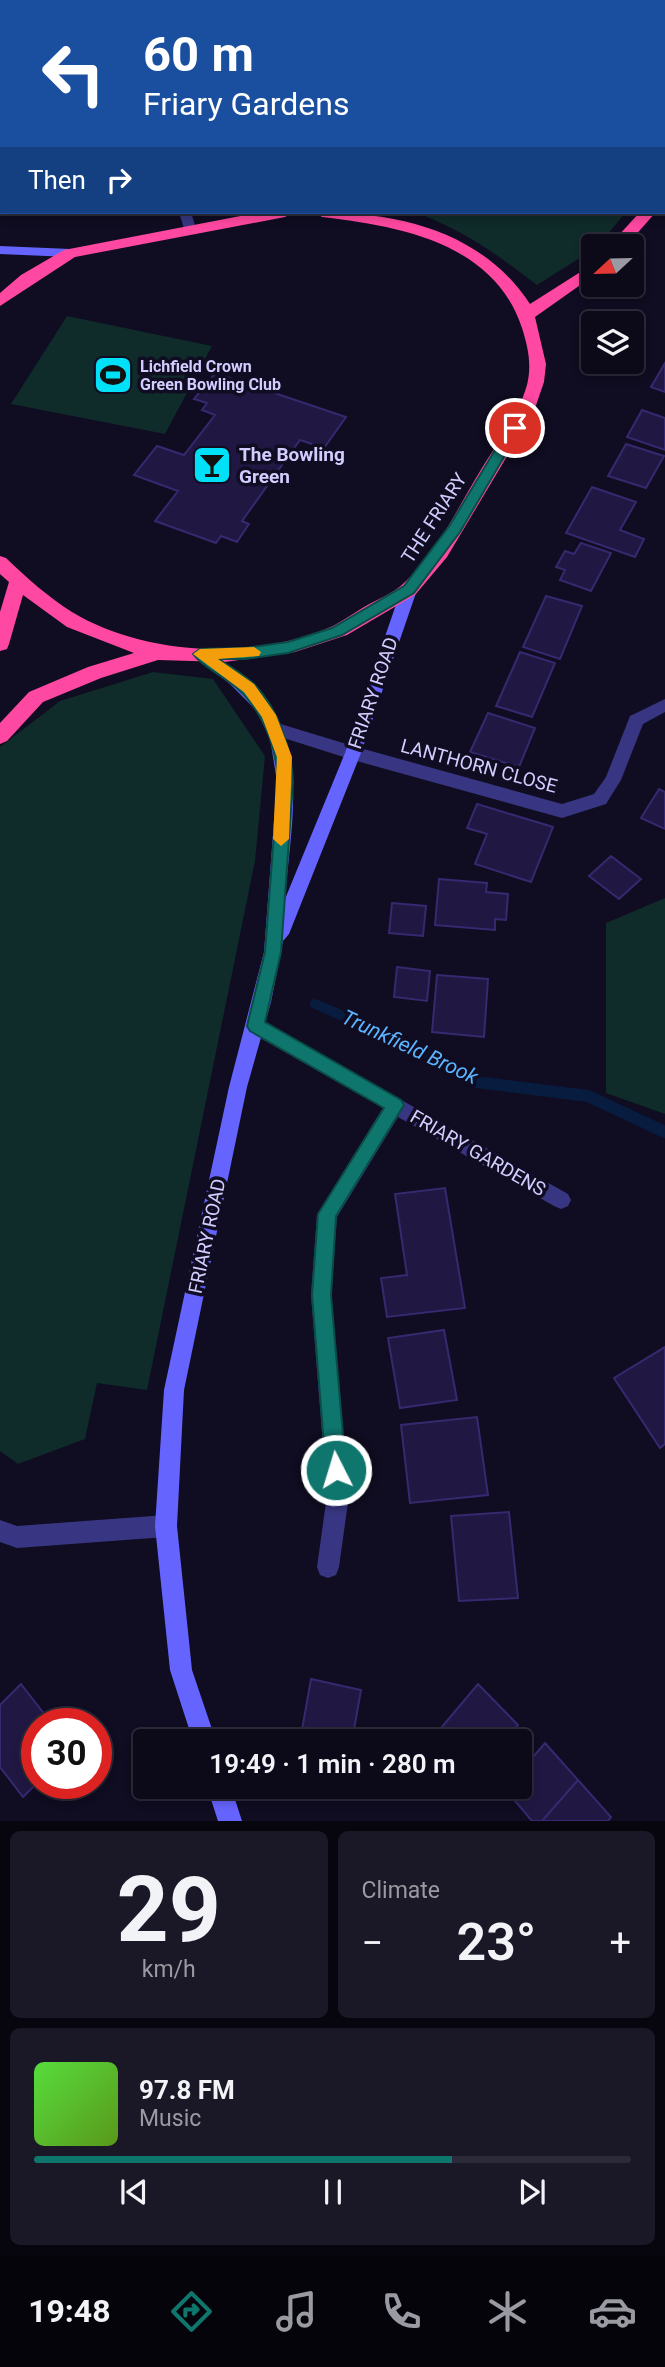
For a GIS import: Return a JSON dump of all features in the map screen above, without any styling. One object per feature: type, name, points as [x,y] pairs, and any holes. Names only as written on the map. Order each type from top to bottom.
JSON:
[{"type":"highway","points":[[0,301],[27,279],[70,253],[274,214]]},
{"type":"highway","name":"THE FRIARY","points":[[0,563],[18,581],[74,622],[158,653],[245,654],[288,647],[337,632],[409,590],[455,529],[527,408],[538,366],[529,313],[508,282],[482,261],[455,244],[406,225],[345,214]]},
{"type":"highway","points":[[628,234],[646,214]]},
{"type":"highway","points":[[529,313],[581,277]]},
{"type":"highway","points":[[0,644],[18,581]]},
{"type":"highway","points":[[0,736],[36,697],[95,672],[158,653]]},
{"type":"street","points":[[186,214],[190,229]]},
{"type":"street","points":[[0,250],[70,253]]},
{"type":"street","name":"FRIARY ROAD","points":[[273,952],[353,753],[409,590]]},
{"type":"street","name":"FRIARY ROAD","points":[[200,654],[249,688],[268,715],[284,757],[285,782],[273,952],[256,1026],[238,1087],[174,1390],[166,1526],[181,1670],[200,1729]]},
{"type":"street","name":"LANTHORN CLOSE","points":[[274,729],[562,810],[600,799],[613,780],[636,720],[665,705]]},
{"type":"street","name":"FRIARY GARDENS","points":[[256,1026],[561,1200]]},
{"type":"street","name":"FRIARY GARDENS","points":[[328,1567],[338,1495],[321,1295],[327,1214],[395,1105]]},
{"type":"street","points":[[0,1531],[17,1537],[39,1537],[166,1526]]},
{"type":"street","points":[[223,1799],[230,1821]]},
{"type":"green space","points":[[420,214],[624,214],[608,234],[581,234],[581,257],[537,285],[479,244]]},
{"type":"green space","name":"Lichfield Crown Green Bowling Club","points":[[67,316],[212,346],[165,434],[11,404]]},
{"type":"green space","points":[[153,672],[213,679],[265,756],[255,861],[147,1390],[97,1383],[85,1439],[18,1464],[0,1451],[0,747],[60,701]]},
{"type":"green space","points":[[665,898],[665,1114],[606,1093],[606,923]]},
{"type":"building","points":[[665,363],[665,392],[651,387]]},
{"type":"building","name":"The Bowling Green","points":[[215,373],[346,417],[324,448],[300,440],[242,521],[249,524],[237,542],[221,536],[216,543],[155,521],[178,491],[134,475],[157,446],[184,455],[215,415],[202,410],[207,403],[194,399]]},
{"type":"building","points":[[642,410],[665,418],[665,450],[627,437]]},
{"type":"building","points":[[626,444],[664,456],[646,488],[608,476]]},
{"type":"building","points":[[592,487],[636,502],[620,530],[644,539],[635,557],[566,533]]},
{"type":"building","points":[[581,543],[611,553],[591,591],[560,580],[565,570],[556,567],[565,551],[574,554]]},
{"type":"building","points":[[546,596],[582,606],[560,659],[523,647]]},
{"type":"building","points":[[520,652],[555,663],[532,717],[496,706]]},
{"type":"building","points":[[488,713],[535,728],[519,767],[470,752]]},
{"type":"building","points":[[659,789],[665,792],[665,829],[641,818]]},
{"type":"building","points":[[477,804],[553,827],[531,882],[475,864],[487,834],[467,828]]},
{"type":"building","points":[[611,856],[641,879],[619,899],[589,876]]},
{"type":"building","points":[[439,879],[487,883],[486,892],[508,894],[506,920],[495,919],[495,930],[435,925]]},
{"type":"building","points":[[392,903],[426,906],[423,936],[389,933]]},
{"type":"building","points":[[397,967],[430,971],[427,1001],[394,997]]},
{"type":"building","points":[[437,975],[488,979],[484,1037],[432,1032]]},
{"type":"building","points":[[445,1188],[465,1308],[387,1317],[381,1278],[407,1275],[395,1194]]},
{"type":"building","points":[[444,1330],[457,1400],[400,1408],[388,1338]]},
{"type":"building","points":[[665,1347],[665,1444],[660,1448],[614,1378]]},
{"type":"building","points":[[477,1417],[488,1495],[410,1503],[401,1425]]},
{"type":"building","points":[[509,1512],[518,1598],[459,1601],[451,1516]]},
{"type":"building","points":[[311,1679],[361,1690],[354,1729],[302,1729]]},
{"type":"building","points":[[21,1684],[40,1708],[21,1708],[21,1794],[0,1767],[0,1705]]},
{"type":"building","points":[[478,1684],[518,1725],[515,1729],[440,1729]]},
{"type":"building","points":[[545,1743],[578,1780],[542,1821],[532,1821],[513,1799],[532,1799],[532,1758]]},
{"type":"building","points":[[578,1780],[611,1817],[608,1821],[542,1821]]},
{"type":"waterway","name":"Trunkfield Brook","points":[[315,1004],[421,1049],[440,1061]]},
{"type":"waterway","name":"Trunkfield Brook","points":[[437,1059],[476,1082],[588,1096],[665,1132]]},
{"type":"slow traffic","points":[[254,652],[200,654],[249,688],[268,715],[284,757],[281,839]]},
{"type":"place","name":"Lichfield Crown Green Bowling Club","points":[[113,375]]},
{"type":"place","name":"The Bowling Green","points":[[212,465]]},
{"type":"route","points":[[336,1470],[321,1295],[327,1214],[395,1105],[256,1026],[273,952],[285,782],[284,757],[268,715],[249,688],[200,654],[245,654],[288,647],[337,632],[409,590],[455,529],[515,428]]}]
